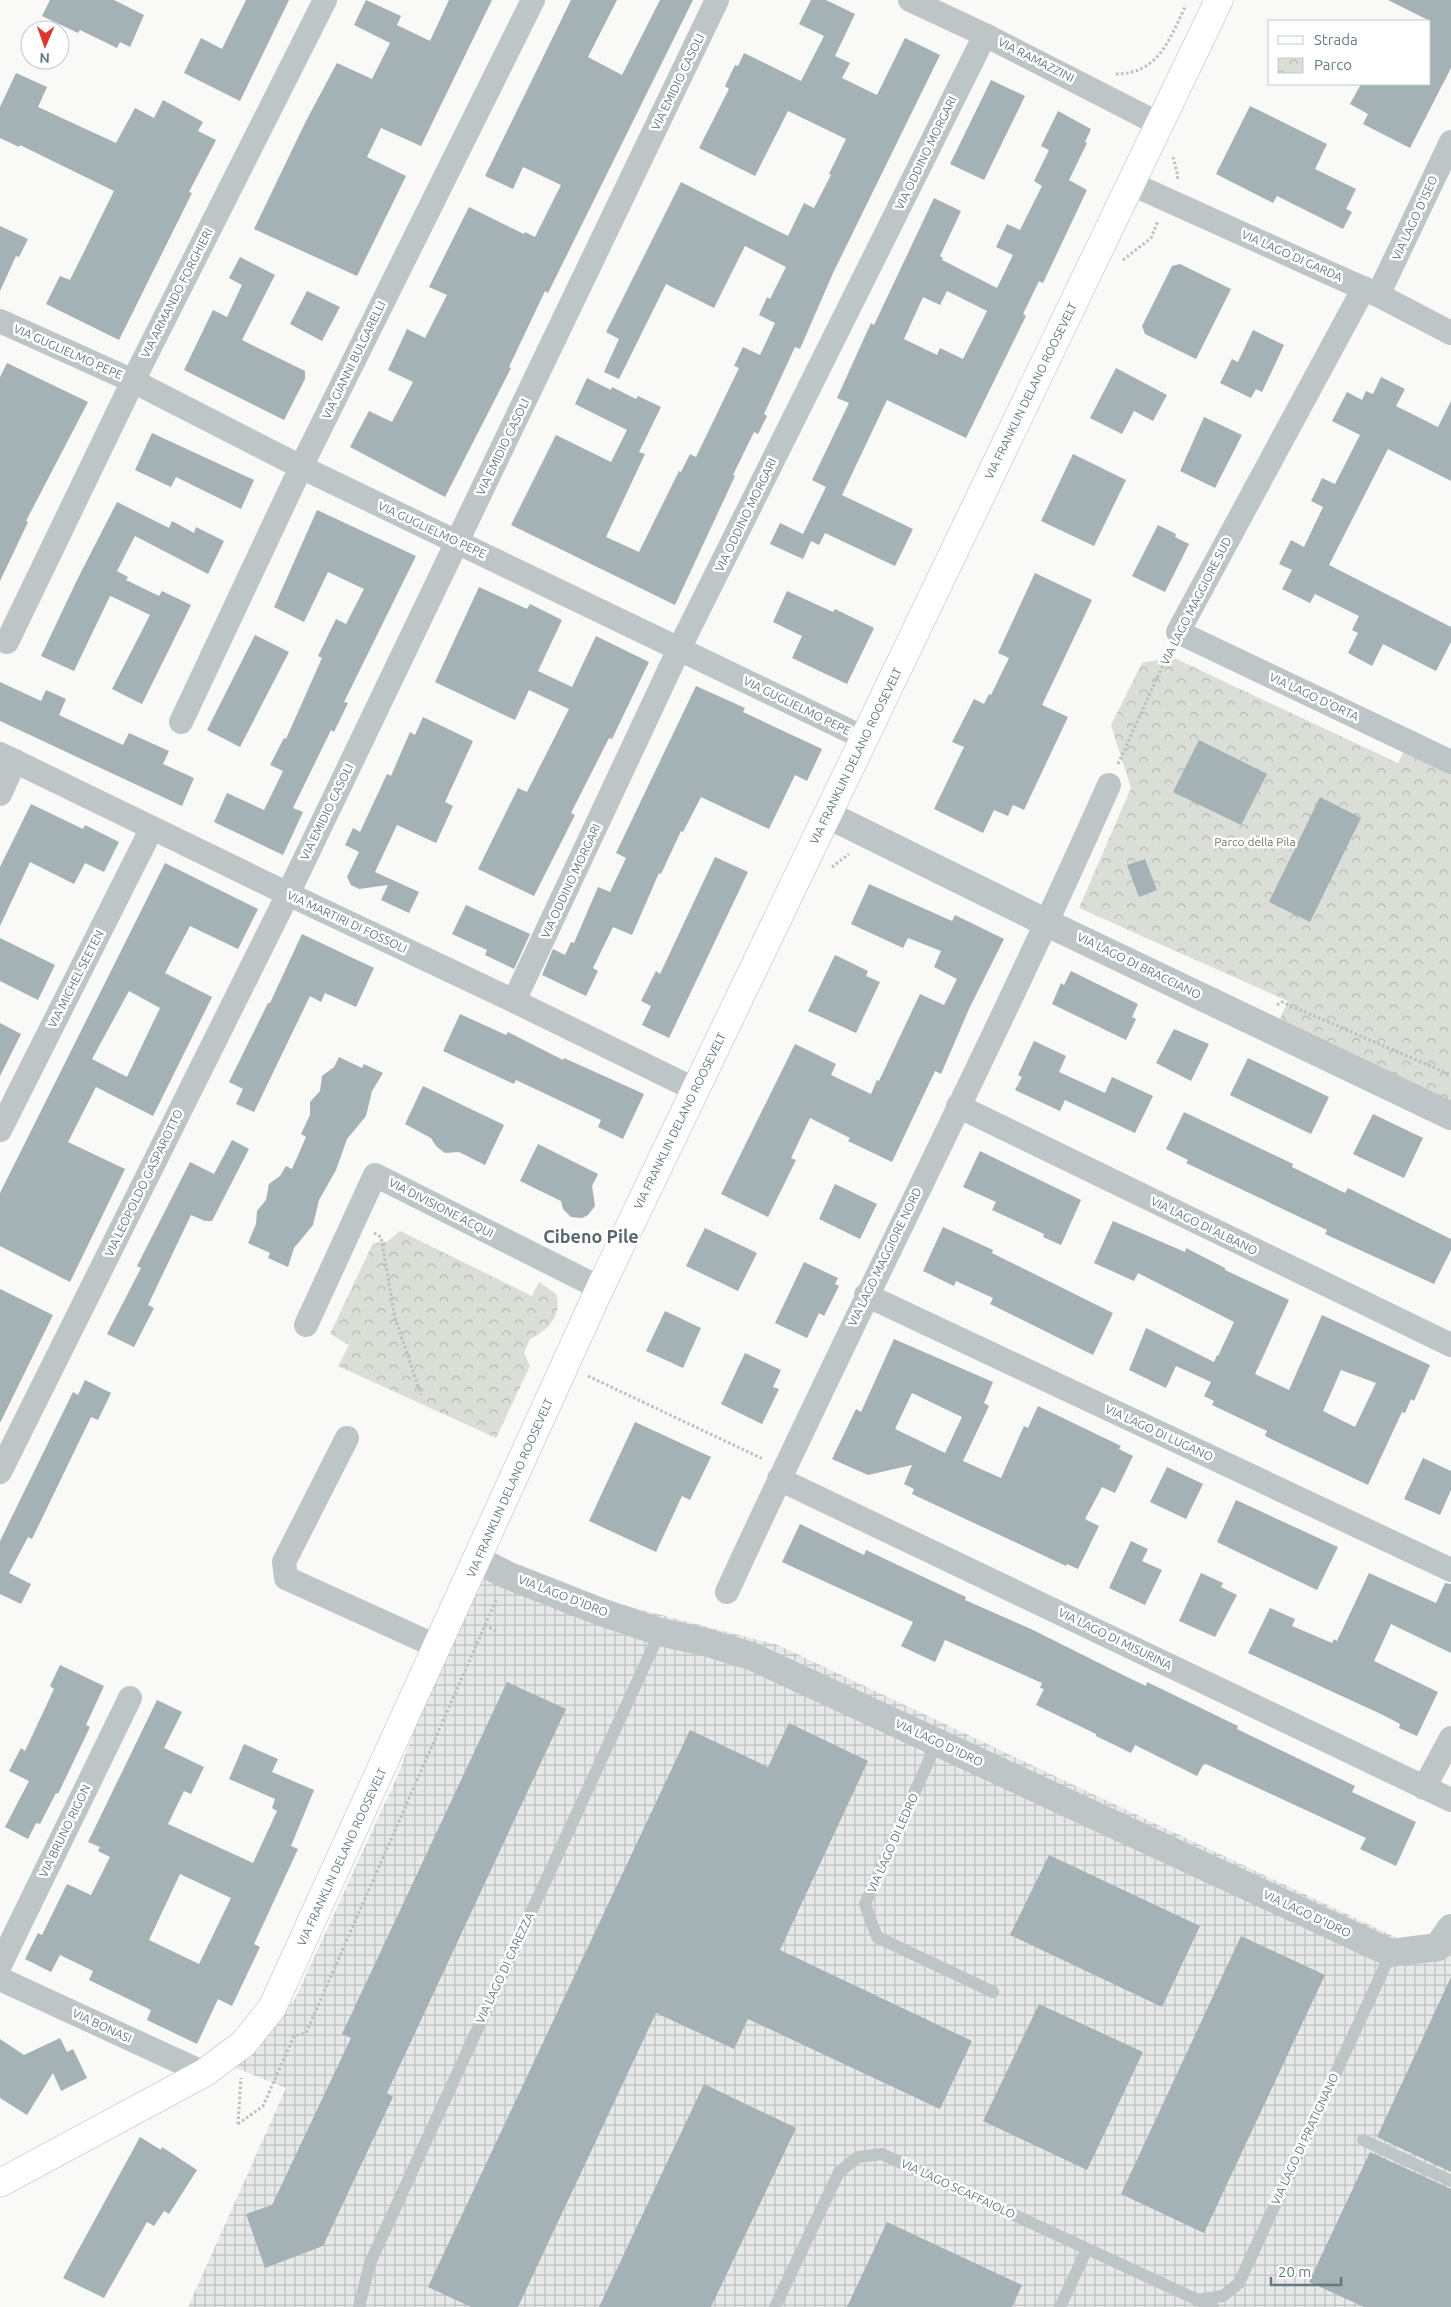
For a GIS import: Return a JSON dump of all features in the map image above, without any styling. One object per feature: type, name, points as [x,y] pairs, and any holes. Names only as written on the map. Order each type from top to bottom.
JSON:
[{"type":"main road","name":"VIA FRANKLIN DELANO ROOSEVELT","points":[[0,2183],[204,2073],[244,2044],[272,2008],[478,1560],[600,1288],[1219,0]]},
{"type":"street","name":"VIA ARMANDO FORGHIERI","points":[[7,642],[133,381],[325,0]]},
{"type":"street","name":"VIA GIANNI BULGARELLI","points":[[181,722],[301,467],[533,0]]},
{"type":"street","name":"VIA EMIDIO CASOLI","points":[[288,894],[717,0]]},
{"type":"street","name":"VIA RAMAZZINI","points":[[910,0],[985,34],[1160,124]]},
{"type":"street","name":"VIA ODDINO MORGARI","points":[[514,1001],[679,649],[985,34]]},
{"type":"street","name":"VIA LAGO D'ISEO","points":[[1371,291],[1451,142]]},
{"type":"street","name":"VIA LAGO DI GARDA","points":[[1132,184],[1371,291],[1451,333]]},
{"type":"street","name":"VIA LAGO MAGGIORE SUD","points":[[1178,632],[1371,291]]},
{"type":"street","name":"VIA GUGLIELMO PEPE","points":[[0,321],[133,381],[301,467],[864,738]]},
{"type":"street","name":"VIA LAGO D'ORTA","points":[[1178,632],[1451,762]]},
{"type":"street","name":"VIA MARTIRI DI FOSSOLI","points":[[8,758],[694,1089]]},
{"type":"street","points":[[0,794],[8,758]]},
{"type":"street","points":[[1047,922],[1109,785]]},
{"type":"street","name":"VIA LAGO DI BRACCIANO","points":[[828,815],[1451,1116]]},
{"type":"street","name":"VIA MICHEL SEETEN","points":[[0,1130],[152,828]]},
{"type":"street","name":"VIA LEOPOLDO GASPAROTTO","points":[[0,1472],[288,894]]},
{"type":"street","name":"VIA LAGO MAGGIORE NORD","points":[[727,1592],[866,1295],[1047,922]]},
{"type":"street","name":"VIA LAGO DI ALBANO","points":[[958,1106],[1451,1345]]},
{"type":"street","name":"VIA DIVISIONE ACQUI","points":[[306,1325],[375,1174],[600,1288]]},
{"type":"street","name":"VIA LAGO DI LUGANO","points":[[866,1295],[1451,1570]]},
{"type":"street","points":[[347,1438],[284,1562],[286,1578],[438,1647]]},
{"type":"street","name":"VIA LAGO DI MISURINA","points":[[782,1474],[1451,1800]]},
{"type":"street","name":"VIA LAGO D'IDRO","points":[[478,1560],[507,1575],[601,1612],[660,1632],[705,1642],[751,1656],[1391,1953]]},
{"type":"street","name":"VIA BRUNO RIGON","points":[[0,1965],[130,1698]]},
{"type":"street","points":[[1424,1788],[1451,1738]]},
{"type":"street","points":[[1391,1953],[1447,1943]]},
{"type":"street","name":"VIA BONASI","points":[[0,1979],[204,2073]]},
{"type":"lane","name":"VIA LAGO DI CAREZZA","points":[[359,2307],[370,2262],[376,2248],[660,1632]]},
{"type":"lane","name":"VIA LAGO DI LEDRO","points":[[938,1742],[866,1904],[877,1937],[993,1992]]},
{"type":"lane","name":"VIA LAGO DI PRATIGNANO","points":[[1195,2303],[1223,2296],[1239,2283],[1391,1953]]},
{"type":"lane","points":[[1364,2140],[1451,2181]]},
{"type":"lane","name":"VIA LAGO SCAFFAIOLO","points":[[775,2307],[839,2172],[858,2157],[882,2154],[1087,2249],[1195,2303],[1213,2307]]},
{"type":"lane","points":[[1060,2307],[1087,2249]]},
{"type":"path","points":[[1110,73],[1118,74],[1142,70],[1164,50],[1188,0]]},
{"type":"path","points":[[1118,264],[1151,238],[1178,176],[1173,154]]},
{"type":"path","name":"VIA LAGO MAGGIORE SUD","points":[[1109,785],[1178,632]]},
{"type":"path","points":[[830,869],[844,856],[859,850],[867,835]]},
{"type":"path","points":[[353,1224],[381,1236],[395,1318],[421,1395]]},
{"type":"path","points":[[590,1366],[586,1375],[782,1474]]},
{"type":"path","points":[[244,2044],[238,2124],[263,2106],[294,2036],[306,2033],[507,1575]]},
{"type":"path","points":[[485,1625],[498,1632]]},
{"type":"shaded area","points":[[478,1560],[507,1575],[778,1645],[1431,1954],[1451,1947],[1451,2307],[188,2307],[286,2088],[231,2066],[295,1999],[397,1777]]},
{"type":"green space","name":"Parco della Pila","points":[[1172,657],[1398,763],[1414,731],[1451,750],[1451,1111],[1275,1030],[1288,1001],[1079,908],[1131,788],[1111,725],[1142,663]]},
{"type":"green space","points":[[400,1231],[532,1296],[539,1282],[556,1294],[558,1301],[556,1315],[548,1327],[530,1339],[524,1353],[530,1366],[496,1438],[338,1366],[349,1345],[330,1334],[373,1243],[387,1242]]},
{"type":"building","points":[[50,0],[114,0],[144,15],[130,47],[120,42],[117,48],[80,30],[78,33],[70,29],[70,20],[50,20],[42,16]]},
{"type":"building","points":[[246,0],[289,0],[240,101],[184,73],[201,38],[222,49]]},
{"type":"building","points":[[366,0],[401,16],[397,25],[430,41],[449,0],[492,0],[421,146],[381,128],[367,157],[406,176],[357,276],[254,229],[306,121],[337,63],[372,79],[390,43],[354,25]]},
{"type":"building","points":[[571,0],[617,0],[588,57],[622,75],[660,0],[693,0],[548,293],[545,291],[509,367],[511,368],[445,497],[350,447],[369,411],[392,422],[413,382],[388,370],[407,329],[425,338],[447,295],[429,287],[469,207],[524,234],[525,232],[535,237],[561,185],[523,167],[513,189],[485,176]]},
{"type":"building","points":[[811,0],[826,0],[855,14],[835,56],[850,63],[842,78],[877,95],[905,38],[940,55],[833,273],[800,349],[795,347],[764,414],[767,416],[758,434],[754,432],[733,475],[735,476],[675,605],[511,525],[556,435],[611,462],[627,430],[575,404],[587,378],[611,390],[612,387],[636,399],[638,396],[661,407],[639,452],[645,454],[606,537],[639,552],[679,471],[681,472],[690,454],[696,457],[739,368],[734,366],[743,347],[760,355],[775,323],[759,315],[767,297],[770,299],[786,267],[745,246],[714,308],[666,284],[619,379],[604,372],[619,339],[606,332],[681,182],[788,236],[804,203],[814,208],[831,175],[829,174],[846,139],[788,111],[755,176],[699,148],[729,89],[725,86],[735,65],[738,66],[744,53],[801,81],[824,36],[799,24]]},
{"type":"building","points":[[1388,0],[1451,0],[1451,68],[1410,148],[1363,124],[1368,114],[1350,104],[1360,85],[1431,85],[1431,20]]},
{"type":"building","points":[[16,73],[47,87],[38,107],[116,143],[135,108],[154,118],[163,100],[203,122],[198,131],[216,140],[189,192],[192,193],[119,340],[46,304],[60,276],[70,280],[114,191],[20,145],[19,147],[0,138],[0,107]]},
{"type":"building","points":[[991,80],[1025,96],[984,180],[950,164]]},
{"type":"building","points":[[1250,106],[1327,144],[1315,169],[1356,189],[1346,209],[1352,212],[1343,229],[1277,196],[1273,203],[1216,174]]},
{"type":"building","points":[[1058,111],[1091,129],[1085,142],[1087,143],[1069,180],[1087,190],[1043,283],[1039,281],[1023,314],[1026,316],[966,438],[887,400],[842,495],[913,529],[895,566],[825,533],[819,545],[811,541],[803,559],[770,544],[780,523],[803,534],[826,487],[812,480],[849,403],[837,398],[871,323],[874,325],[934,198],[961,211],[940,256],[943,258],[942,260],[997,288],[1013,255],[996,247],[1007,224],[1020,230],[1042,186],[1034,181],[1049,150],[1041,146]],"holes":[[[947,291],[987,311],[963,359],[940,348],[937,355],[904,339],[923,297],[940,305]]]},
{"type":"building","points":[[0,226],[28,239],[19,257],[16,256],[0,291]]},
{"type":"building","points":[[240,257],[275,275],[242,340],[305,371],[305,379],[284,420],[184,370],[213,310],[227,317],[242,285],[229,278]]},
{"type":"building","points":[[1180,264],[1231,289],[1196,359],[1145,334],[1142,326],[1172,266]]},
{"type":"building","points":[[307,291],[340,307],[322,341],[290,324]]},
{"type":"building","points":[[1253,330],[1284,345],[1262,392],[1256,389],[1251,398],[1220,383],[1232,359],[1238,362]]},
{"type":"building","points":[[7,363],[88,402],[26,521],[28,522],[0,581],[0,377]]},
{"type":"building","points":[[1116,368],[1167,395],[1153,421],[1134,411],[1122,434],[1090,418]]},
{"type":"building","points":[[1381,377],[1405,389],[1396,406],[1438,427],[1451,401],[1451,481],[1388,449],[1329,565],[1451,627],[1451,642],[1436,671],[1383,644],[1372,666],[1348,653],[1358,633],[1352,630],[1359,616],[1315,594],[1310,603],[1282,589],[1292,570],[1279,564],[1291,540],[1304,547],[1323,507],[1311,501],[1322,478],[1335,484],[1360,435],[1332,421],[1347,392],[1362,400],[1366,391],[1373,394]]},
{"type":"building","points":[[1204,417],[1242,435],[1215,488],[1180,471]]},
{"type":"building","points":[[152,433],[254,480],[241,509],[176,477],[171,487],[135,470]]},
{"type":"building","points":[[1073,454],[1126,480],[1094,546],[1041,521]]},
{"type":"building","points":[[117,502],[169,528],[172,521],[194,533],[196,527],[224,541],[208,574],[135,536],[117,571],[128,577],[126,580],[159,596],[162,591],[191,605],[142,704],[112,689],[150,615],[117,599],[110,596],[74,671],[41,656]]},
{"type":"building","points":[[317,510],[416,556],[344,702],[348,703],[334,732],[331,730],[293,808],[303,812],[283,855],[214,822],[227,793],[264,810],[283,771],[270,765],[284,738],[286,739],[322,658],[318,656],[336,619],[346,624],[364,589],[328,572],[304,622],[274,607]]},
{"type":"building","points":[[1158,525],[1176,534],[1175,537],[1189,544],[1165,592],[1132,576]]},
{"type":"building","points":[[1035,573],[1092,600],[1042,705],[1068,717],[1024,810],[1013,805],[1008,816],[994,810],[983,833],[934,809],[964,747],[952,742],[974,699],[984,704],[989,694],[991,695],[1009,658],[998,653]]},
{"type":"building","points":[[479,587],[527,609],[530,604],[562,620],[538,671],[572,687],[596,636],[649,662],[612,739],[609,738],[571,813],[575,815],[534,896],[478,869],[518,788],[527,792],[569,709],[529,690],[515,720],[435,682]]},
{"type":"building","points":[[787,591],[833,612],[835,609],[874,628],[847,684],[792,658],[802,636],[773,622]]},
{"type":"building","points":[[255,635],[289,652],[240,747],[207,730]]},
{"type":"building","points":[[0,682],[41,701],[46,690],[66,699],[59,715],[123,745],[129,733],[169,751],[163,764],[194,778],[182,806],[0,721]]},
{"type":"building","points":[[696,686],[745,708],[743,712],[822,749],[807,781],[795,775],[769,829],[701,797],[683,832],[681,831],[661,874],[659,873],[632,935],[613,927],[593,968],[598,971],[586,996],[542,975],[553,949],[565,955],[571,942],[574,943],[598,887],[610,892],[626,858],[616,853]]},
{"type":"building","points":[[423,717],[473,741],[445,802],[453,806],[436,843],[397,825],[375,872],[419,892],[409,913],[381,900],[388,885],[359,889],[351,885],[347,877],[359,852],[345,845],[353,828],[360,832],[387,774],[391,776],[410,732],[415,735]]},
{"type":"building","points":[[1199,740],[1267,774],[1241,825],[1173,792]]},
{"type":"building","points":[[1320,797],[1361,818],[1310,922],[1269,902]]},
{"type":"building","points":[[31,804],[83,829],[85,825],[119,842],[104,872],[85,863],[74,884],[30,862],[0,926],[0,867]]},
{"type":"building","points":[[715,857],[748,872],[669,1038],[642,1025],[651,1006],[641,1001],[656,971],[660,974]]},
{"type":"building","points":[[1145,859],[1157,890],[1139,897],[1127,865]]},
{"type":"building","points":[[165,863],[258,909],[238,949],[190,926],[165,973],[212,997],[153,1116],[96,1087],[68,1142],[125,1169],[70,1282],[0,1246],[0,1193]],"holes":[[[129,991],[160,1008],[127,1077],[92,1059]]]},
{"type":"building","points":[[869,884],[952,921],[955,915],[1004,939],[969,1009],[941,1074],[935,1071],[892,1162],[848,1141],[850,1138],[810,1118],[791,1158],[796,1160],[768,1217],[721,1194],[795,1044],[836,1064],[831,1075],[871,1094],[920,994],[944,1005],[957,979],[934,967],[941,951],[908,938],[903,948],[851,924]]},
{"type":"building","points":[[466,905],[530,934],[514,969],[485,955],[487,950],[452,934]]},
{"type":"building","points":[[302,934],[374,968],[356,1007],[325,993],[321,1002],[310,996],[254,1112],[236,1104],[243,1089],[229,1082],[268,1003],[270,1003]]},
{"type":"building","points":[[0,938],[55,965],[38,1000],[0,981]]},
{"type":"building","points":[[835,955],[868,971],[866,976],[880,982],[856,1033],[808,1011]]},
{"type":"building","points":[[1071,971],[1138,1004],[1132,1017],[1136,1019],[1126,1040],[1052,1004],[1061,983],[1064,985]]},
{"type":"building","points":[[460,1014],[506,1035],[508,1032],[563,1060],[564,1058],[644,1094],[623,1139],[598,1127],[601,1120],[516,1080],[514,1084],[443,1051]]},
{"type":"building","points":[[0,1023],[21,1034],[0,1076]]},
{"type":"building","points":[[1174,1029],[1209,1044],[1191,1081],[1156,1063]]},
{"type":"building","points":[[1034,1041],[1066,1056],[1059,1072],[1105,1093],[1112,1077],[1153,1096],[1135,1133],[1065,1100],[1060,1111],[1015,1090],[1022,1077],[1018,1075]]},
{"type":"building","points":[[339,1057],[362,1068],[364,1064],[383,1073],[372,1091],[366,1116],[347,1139],[336,1170],[319,1200],[313,1225],[294,1248],[288,1267],[268,1258],[270,1253],[248,1243],[256,1224],[257,1211],[266,1200],[269,1184],[280,1176],[286,1166],[292,1169],[306,1137],[301,1134],[310,1115],[310,1102],[320,1091],[322,1076],[334,1067]]},
{"type":"building","points":[[1248,1058],[1329,1097],[1311,1134],[1230,1095]]},
{"type":"building","points":[[423,1086],[504,1125],[485,1165],[459,1152],[445,1153],[436,1146],[431,1138],[405,1124]]},
{"type":"building","points":[[1184,1112],[1293,1164],[1292,1167],[1345,1193],[1348,1188],[1451,1239],[1451,1250],[1434,1284],[1325,1234],[1327,1230],[1186,1163],[1188,1160],[1166,1149]]},
{"type":"building","points":[[1373,1114],[1423,1138],[1404,1178],[1353,1154]]},
{"type":"building","points":[[232,1140],[249,1149],[212,1221],[205,1221],[191,1215],[148,1305],[154,1308],[134,1347],[107,1334],[141,1268],[137,1266],[190,1162],[214,1174]]},
{"type":"building","points":[[538,1144],[598,1174],[592,1186],[595,1206],[588,1215],[582,1218],[571,1217],[563,1209],[561,1201],[520,1181]]},
{"type":"building","points":[[980,1151],[1081,1200],[1061,1245],[1043,1237],[1044,1234],[992,1210],[996,1202],[963,1187]]},
{"type":"building","points":[[835,1184],[877,1204],[860,1239],[819,1219]]},
{"type":"building","points":[[1113,1221],[1185,1252],[1186,1248],[1225,1268],[1225,1270],[1289,1300],[1255,1374],[1289,1390],[1322,1315],[1430,1365],[1414,1401],[1411,1399],[1405,1413],[1402,1412],[1368,1485],[1265,1436],[1267,1431],[1212,1405],[1214,1401],[1204,1396],[1211,1382],[1176,1366],[1166,1388],[1129,1370],[1146,1328],[1214,1362],[1234,1322],[1138,1273],[1134,1281],[1094,1263]],"holes":[[[1341,1370],[1376,1383],[1355,1427],[1323,1411]]]},
{"type":"building","points":[[943,1227],[993,1250],[992,1253],[1113,1313],[1093,1355],[990,1304],[993,1298],[956,1281],[954,1286],[923,1271]]},
{"type":"building","points":[[705,1228],[757,1253],[738,1291],[686,1266]]},
{"type":"building","points":[[804,1262],[838,1278],[835,1284],[839,1286],[824,1316],[819,1313],[807,1338],[775,1323]]},
{"type":"building","points":[[0,1289],[53,1315],[0,1423]]},
{"type":"building","points":[[665,1311],[701,1328],[683,1368],[646,1351]]},
{"type":"building","points":[[894,1339],[993,1382],[984,1403],[989,1406],[963,1461],[1001,1478],[1024,1426],[1028,1428],[1038,1406],[1121,1446],[1119,1449],[1133,1456],[1115,1493],[1102,1487],[1085,1519],[1099,1526],[1078,1569],[1067,1564],[1066,1566],[912,1494],[914,1489],[904,1484],[912,1465],[868,1475],[832,1459],[856,1409],[861,1412]],"holes":[[[912,1393],[962,1417],[945,1453],[895,1429]]]},
{"type":"building","points":[[745,1353],[781,1370],[773,1387],[779,1389],[762,1424],[721,1404]]},
{"type":"building","points":[[85,1380],[111,1393],[98,1420],[91,1417],[32,1539],[28,1537],[9,1573],[31,1584],[21,1604],[0,1594],[0,1541],[73,1392],[78,1395]]},
{"type":"building","points":[[635,1422],[711,1457],[690,1500],[682,1496],[656,1552],[589,1521]]},
{"type":"building","points":[[1423,1458],[1451,1471],[1451,1490],[1440,1515],[1404,1499]]},
{"type":"building","points":[[1167,1467],[1203,1484],[1186,1519],[1150,1502]]},
{"type":"building","points":[[1236,1500],[1338,1547],[1317,1590],[1217,1542]]},
{"type":"building","points":[[800,1524],[864,1555],[866,1550],[966,1597],[965,1600],[1031,1629],[1146,1686],[1147,1682],[1238,1726],[1237,1729],[1355,1786],[1352,1792],[1416,1822],[1396,1866],[1360,1849],[1366,1838],[1206,1764],[1203,1765],[1197,1776],[1135,1745],[1131,1753],[1036,1705],[1044,1689],[1040,1688],[1042,1683],[945,1640],[935,1662],[901,1646],[913,1622],[782,1562]]},
{"type":"building","points":[[1131,1541],[1148,1549],[1142,1561],[1162,1570],[1145,1605],[1109,1588]]},
{"type":"building","points":[[1201,1573],[1223,1583],[1221,1587],[1237,1595],[1215,1637],[1179,1621]]},
{"type":"building","points":[[1369,1573],[1436,1603],[1445,1583],[1451,1584],[1451,1653],[1391,1624],[1374,1661],[1438,1692],[1417,1736],[1399,1728],[1400,1724],[1383,1715],[1248,1653],[1270,1608],[1295,1619],[1292,1626],[1332,1643],[1334,1639],[1337,1641]]},
{"type":"building","points":[[60,1665],[104,1686],[86,1725],[90,1727],[58,1794],[56,1793],[40,1824],[36,1823],[28,1839],[5,1827],[29,1781],[9,1771],[21,1748],[25,1751],[54,1689],[50,1686]]},
{"type":"building","points":[[507,1682],[566,1709],[387,2093],[393,2097],[323,2246],[265,2268],[246,2214],[272,2205],[351,2038],[342,2034]]},
{"type":"building","points":[[157,1700],[182,1712],[164,1748],[204,1767],[191,1794],[184,1791],[168,1824],[253,1863],[277,1811],[272,1808],[275,1799],[229,1779],[244,1744],[278,1759],[272,1772],[314,1790],[291,1846],[298,1849],[254,1944],[260,1947],[232,2006],[218,1999],[197,2044],[147,2020],[151,2010],[89,1980],[93,1971],[60,1955],[51,1972],[25,1959],[38,1933],[42,1935],[67,1884],[91,1895],[110,1857],[98,1851],[100,1847],[88,1842]],"holes":[[[180,1874],[231,1898],[199,1964],[149,1940]]]},
{"type":"building","points":[[789,1723],[868,1761],[780,1950],[972,2041],[940,2109],[748,2019],[734,2049],[656,2013],[518,2307],[471,2307],[428,2287],[690,1730],[768,1767]]},
{"type":"building","points":[[1049,1855],[1200,1926],[1162,2007],[1010,1935]]},
{"type":"building","points":[[1241,1936],[1325,1975],[1204,2233],[1121,2194]]},
{"type":"building","points":[[1451,1977],[1451,2172],[1377,2137]]},
{"type":"building","points":[[1039,2004],[1143,2052],[1087,2170],[983,2121]]},
{"type":"building","points":[[60,2038],[67,2052],[73,2049],[87,2078],[61,2091],[53,2073],[27,2115],[0,2098],[0,2039],[24,2055]]},
{"type":"building","points":[[704,2084],[796,2128],[711,2307],[599,2307]]},
{"type":"building","points":[[140,2137],[161,2150],[162,2147],[197,2170],[169,2214],[164,2211],[154,2226],[147,2222],[104,2298],[63,2278]]},
{"type":"building","points":[[1370,2152],[1451,2189],[1451,2307],[1364,2307],[1309,2282]]},
{"type":"building","points":[[887,2222],[1022,2285],[1012,2307],[847,2307]]},
{"type":"district","name":"Cibeno Pile","points":[[591,1237]]}]
